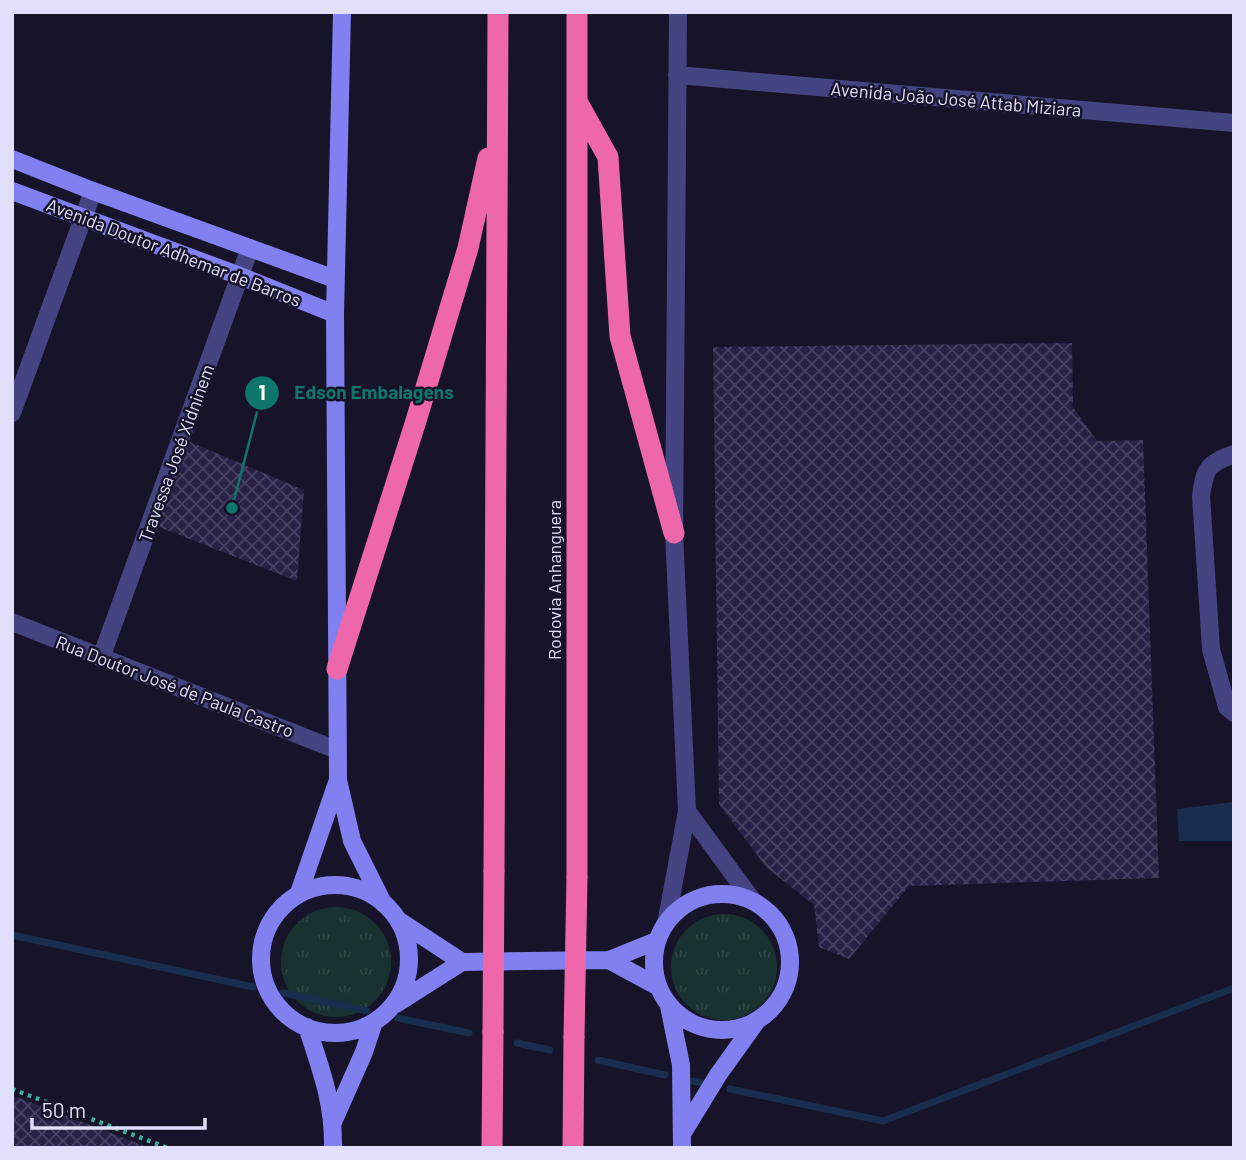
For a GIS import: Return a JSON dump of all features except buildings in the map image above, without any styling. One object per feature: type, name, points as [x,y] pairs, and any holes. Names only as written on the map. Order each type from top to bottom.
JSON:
[{"type":"highway","points":[[492,1148],[498,12]]},
{"type":"highway","name":"Rodovia Anhanguera","points":[[573,1148],[577,877],[577,12]]},
{"type":"highway","points":[[577,100],[608,157],[620,336],[674,533]]},
{"type":"highway","points":[[337,669],[468,248],[497,108]]},
{"type":"main road","points":[[342,12],[335,279],[338,780],[352,841],[383,903],[398,920],[462,962]]},
{"type":"main road","name":"Avenida Doutor Adhemar de Barros","points":[[12,159],[335,279]]},
{"type":"main road","name":"Avenida Doutor Adhemar de Barros","points":[[12,191],[335,314]]},
{"type":"main road","points":[[299,893],[338,780]]},
{"type":"main road","points":[[383,903],[365,891],[343,885],[320,886],[299,893],[280,908],[267,928],[261,951],[262,974],[271,997],[286,1015],[307,1027],[330,1033],[353,1031],[374,1022],[392,1007],[462,962],[609,960],[656,941]]},
{"type":"main road","points":[[682,1141],[718,1075],[756,1022],[772,1009],[785,992],[790,972],[790,950],[783,930],[771,914],[754,901],[730,894],[707,895],[685,904],[667,919],[656,941],[652,963],[657,986],[669,1006],[687,1021],[709,1030],[733,1030],[756,1022]]},
{"type":"main road","points":[[392,1007],[404,987],[409,965],[407,942],[398,920]]},
{"type":"main road","points":[[609,960],[657,986]]},
{"type":"main road","points":[[669,1006],[681,1065],[682,1141]]},
{"type":"main road","points":[[333,1122],[364,1052],[374,1022]]},
{"type":"main road","points":[[307,1027],[326,1085],[333,1122],[333,1148]]},
{"type":"street","points":[[667,919],[687,811],[674,533],[678,12]]},
{"type":"street","name":"Avenida João José Attab Miziara","points":[[677,75],[1234,123]]},
{"type":"street","points":[[12,413],[93,191]]},
{"type":"street","name":"Travessa José Xidninem","points":[[101,658],[250,248]]},
{"type":"street","points":[[1234,454],[1214,462],[1204,476],[1201,496],[1211,649],[1227,707],[1234,713]]},
{"type":"street","name":"Rua Doutor José de Paula Castro","points":[[12,622],[337,750]]},
{"type":"street","points":[[687,811],[754,901]]},
{"type":"path","points":[[12,1089],[168,1148]]},
{"type":"green space","points":[[336,907],[357,911],[375,923],[387,941],[391,962],[387,983],[375,1001],[357,1013],[336,1017],[315,1013],[297,1001],[285,983],[281,962],[285,941],[297,923],[315,911]]},
{"type":"green space","points":[[724,914],[744,918],[761,930],[773,947],[777,967],[773,987],[761,1004],[744,1016],[724,1020],[704,1016],[687,1004],[675,987],[671,967],[675,947],[687,930],[704,918]]},
{"type":"water","points":[[1234,802],[1234,841],[1179,841],[1177,809]]},
{"type":"waterway","points":[[12,935],[253,987]]},
{"type":"waterway","points":[[730,1089],[883,1121],[1234,988]]},
{"type":"waterway","points":[[283,993],[367,1011]]},
{"type":"waterway","points":[[398,1018],[469,1033]]},
{"type":"waterway","points":[[517,1043],[550,1050]]},
{"type":"waterway","points":[[598,1060],[665,1075]]},
{"type":"waterway","points":[[693,1081],[702,1083]]},
{"type":"place","name":"Edson Embalagens","points":[[232,508]]}]
